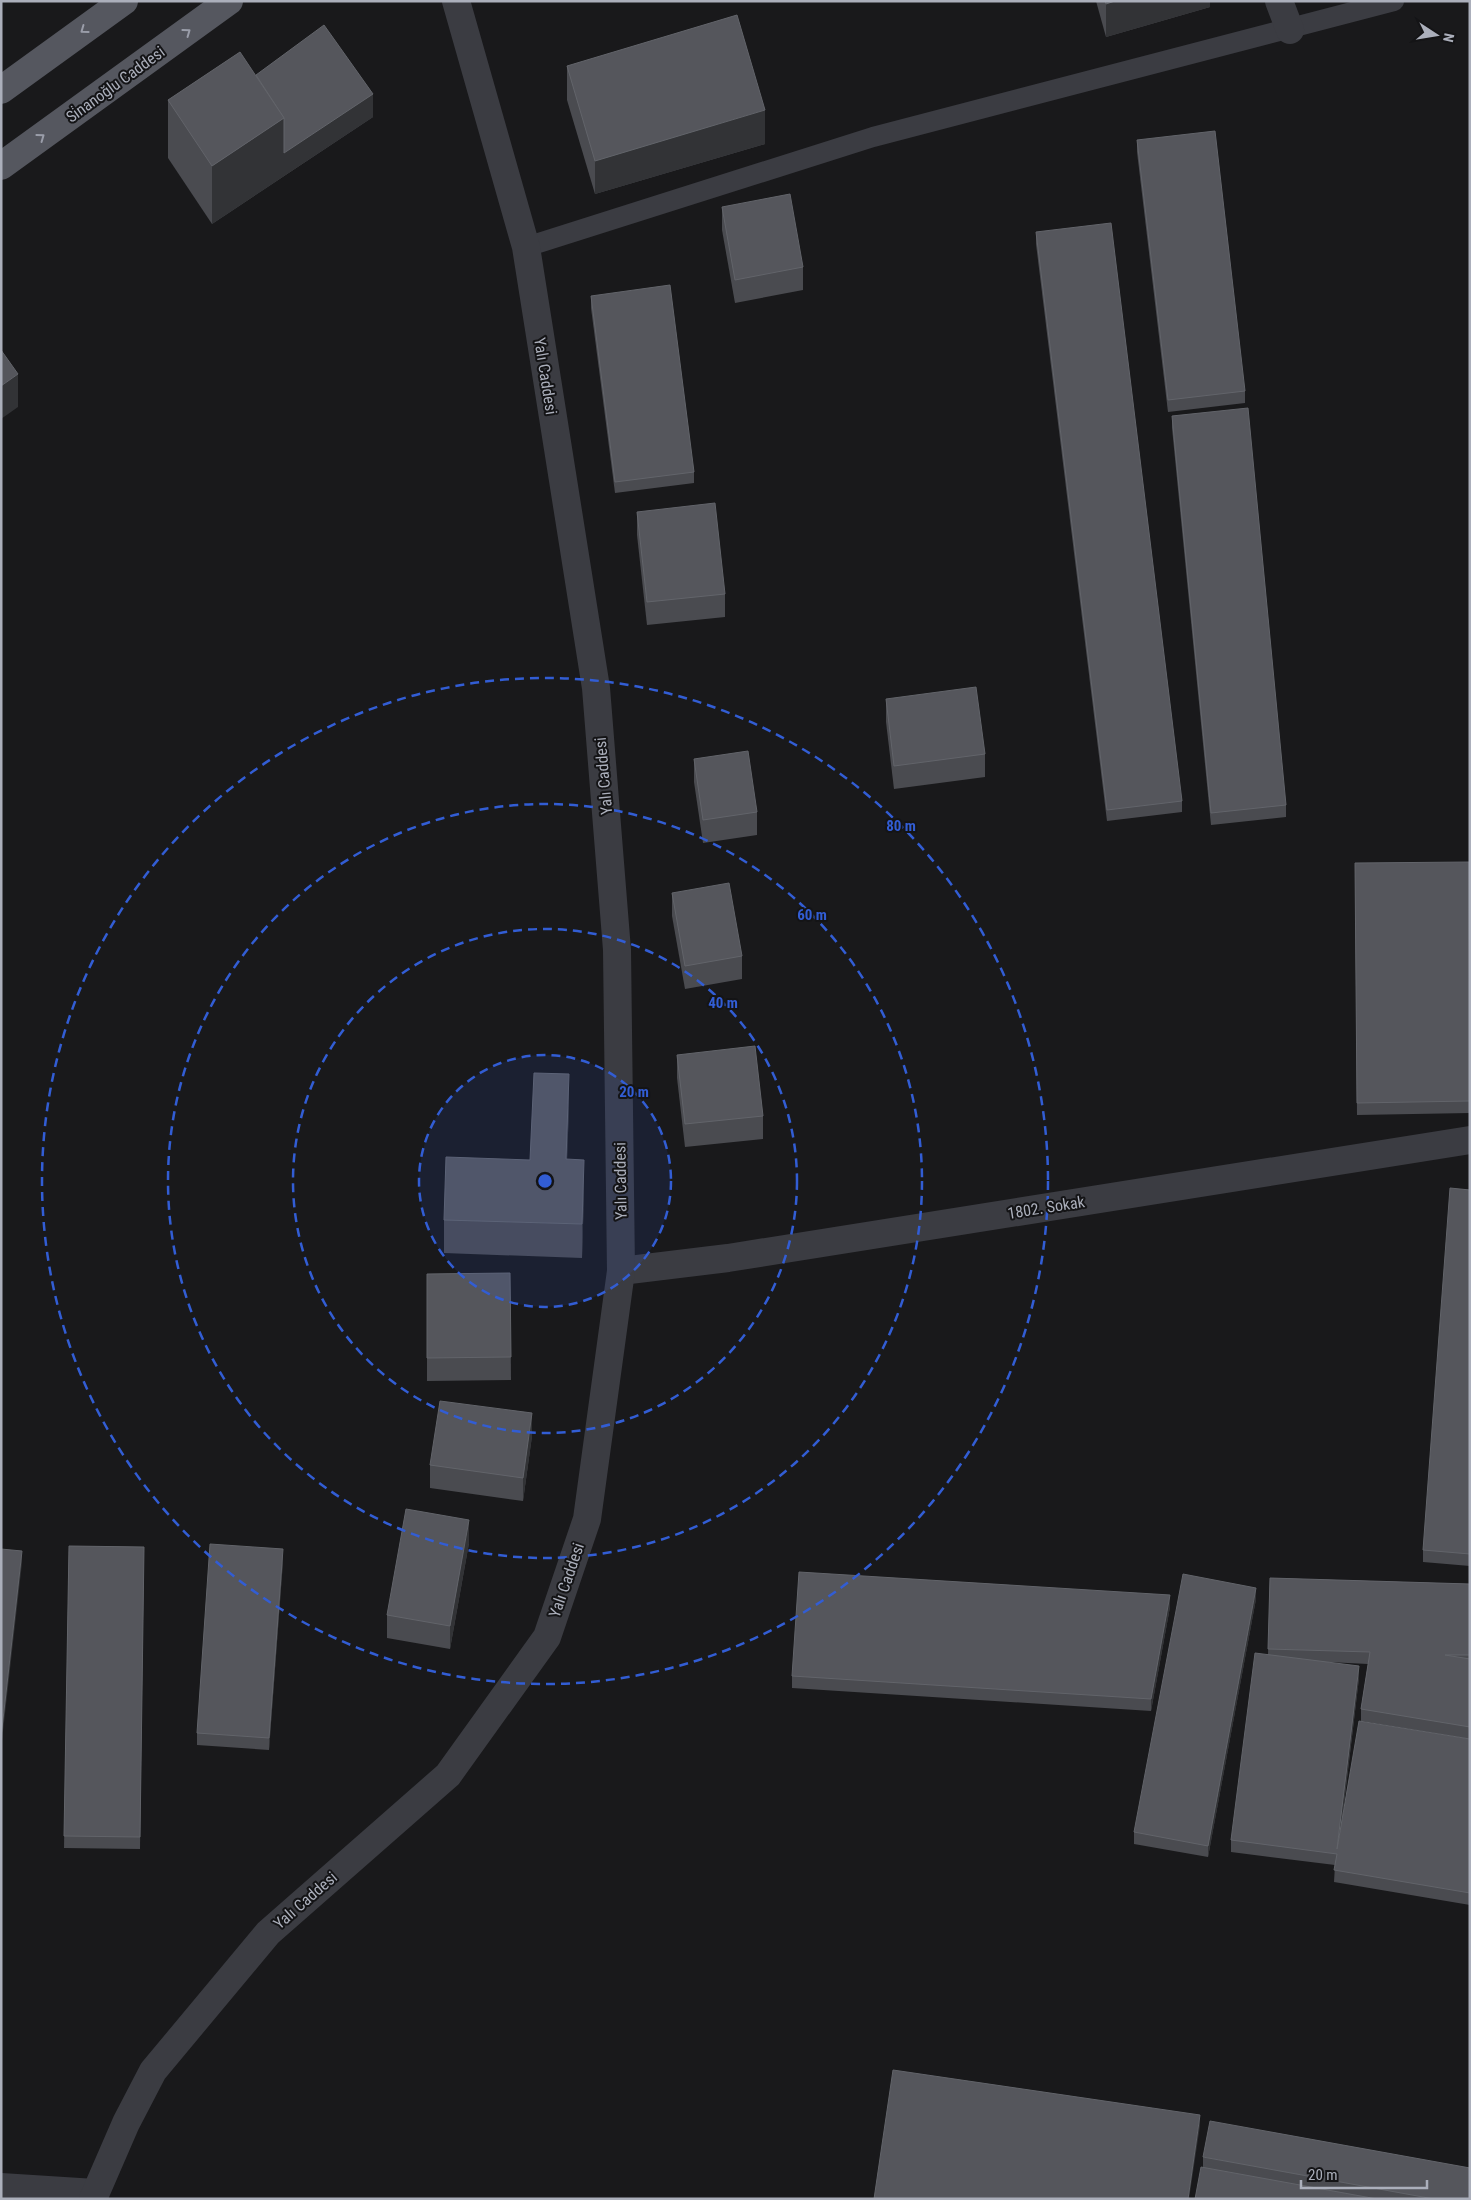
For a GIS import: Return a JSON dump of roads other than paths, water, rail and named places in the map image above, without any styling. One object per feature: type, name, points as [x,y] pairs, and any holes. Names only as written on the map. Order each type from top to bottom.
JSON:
[{"type":"main road","points":[[1,90],[124,1]]},
{"type":"main road","name":"Si̇nanoğlu Caddesi","points":[[1,166],[229,1]]},
{"type":"street","name":"Yalı Caddesi","points":[[94,2196],[126,2123],[153,2071],[268,1933],[448,1775],[547,1637],[587,1519],[621,1271],[618,950],[596,688],[526,247],[456,1]]},
{"type":"street","points":[[1279,1],[1290,30]]},
{"type":"street","name":"1802. Sokak","points":[[621,1271],[728,1258],[1470,1140]]},
{"type":"street","points":[[1,2187],[94,2196]]},
{"type":"lane","points":[[526,247],[873,137],[1290,30],[1394,1]]}]
